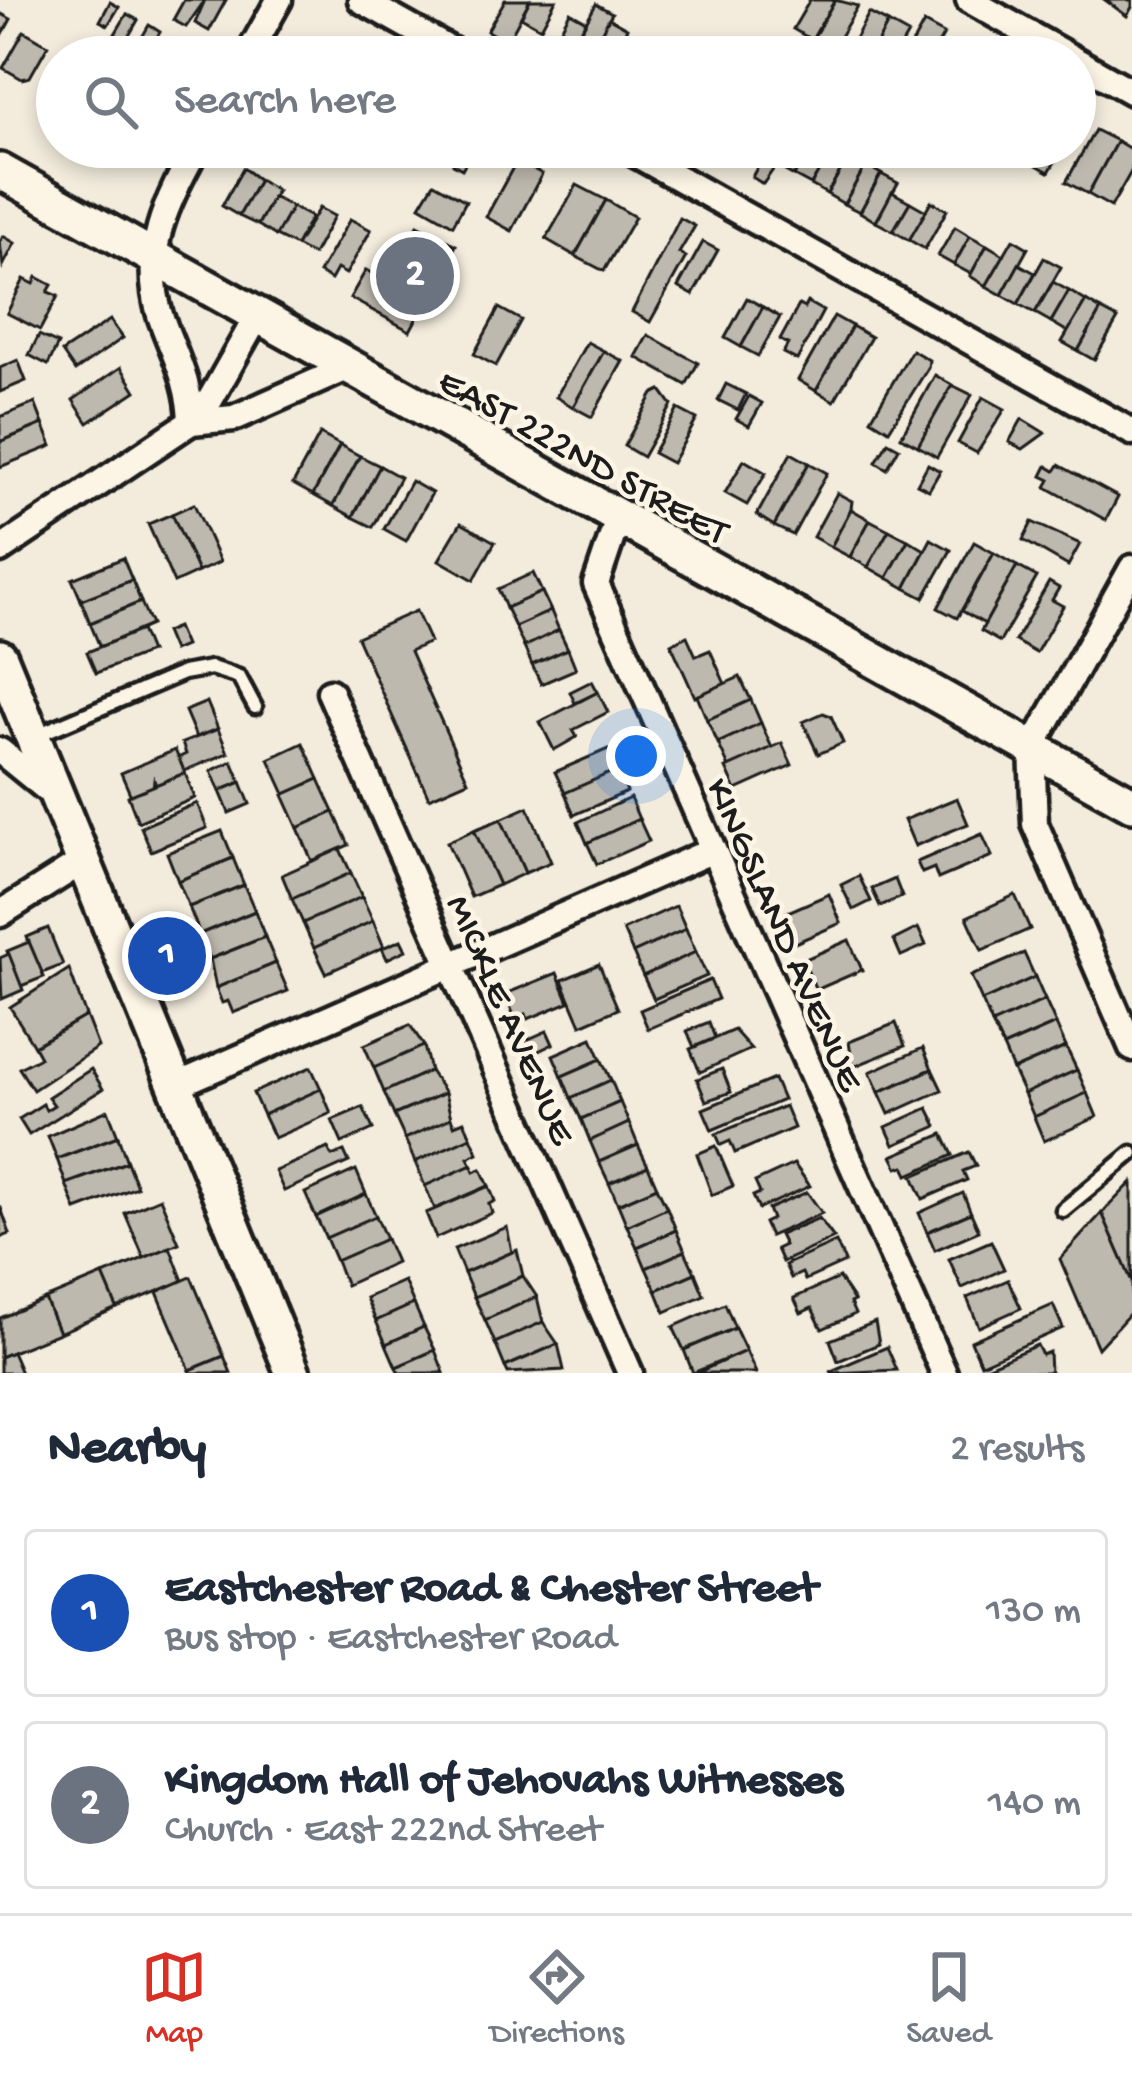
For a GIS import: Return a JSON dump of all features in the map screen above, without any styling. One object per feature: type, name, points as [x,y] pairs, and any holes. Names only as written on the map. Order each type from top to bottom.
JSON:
[{"type":"street","points":[[259,36],[279,0]]},
{"type":"street","points":[[361,0],[425,36]]},
{"type":"street","points":[[970,0],[1033,36]]},
{"type":"street","points":[[1096,72],[1132,92]]},
{"type":"street","points":[[185,168],[164,206],[153,254],[159,312],[186,374],[191,422]]},
{"type":"street","points":[[661,168],[1132,432]]},
{"type":"street","name":"EAST 222ND STREET","points":[[0,170],[1132,804]]},
{"type":"street","points":[[0,550],[191,422],[210,400],[258,316]]},
{"type":"street","points":[[191,422],[234,418],[347,368]]},
{"type":"street","name":"KINGSLAND AVENUE","points":[[618,519],[596,584],[944,1373]]},
{"type":"street","points":[[1132,568],[1032,748],[1035,824],[1132,1048]]},
{"type":"street","points":[[0,657],[293,1373]]},
{"type":"street","name":"MICKLE AVENUE","points":[[330,692],[630,1373]]},
{"type":"street","points":[[0,751],[58,798]]},
{"type":"street","points":[[175,1086],[711,851]]},
{"type":"street","points":[[0,914],[85,860]]},
{"type":"lane","points":[[34,736],[184,673],[211,668],[239,677],[255,707]]},
{"type":"lane","points":[[1063,1210],[1132,1153]]},
{"type":"building","points":[[184,0],[205,0],[186,27],[173,20]]},
{"type":"building","points":[[205,0],[226,0],[209,31],[195,23]]},
{"type":"building","points":[[505,0],[530,0],[510,36],[487,31]]},
{"type":"building","points":[[530,0],[556,0],[541,28],[521,17]]},
{"type":"building","points":[[810,0],[835,0],[814,36],[793,29]]},
{"type":"building","points":[[835,0],[858,6],[840,36],[814,36]]},
{"type":"building","points":[[1105,0],[1132,0],[1132,7],[1127,16]]},
{"type":"building","points":[[110,2],[119,7],[108,25],[100,21]]},
{"type":"building","points":[[596,4],[612,13],[599,36],[578,36]]},
{"type":"building","points":[[570,12],[586,21],[578,36],[557,36]]},
{"type":"building","points":[[0,13],[11,19],[0,39]]},
{"type":"building","points":[[869,13],[888,23],[881,36],[856,36]]},
{"type":"building","points":[[127,14],[138,20],[129,36],[115,34]]},
{"type":"building","points":[[609,18],[627,28],[623,36],[599,36]]},
{"type":"building","points":[[888,23],[908,34],[907,36],[881,36]]},
{"type":"building","points":[[924,23],[944,34],[943,36],[917,36]]},
{"type":"building","points":[[149,25],[160,32],[158,36],[143,36]]},
{"type":"building","points":[[24,31],[36,38],[36,66],[30,77],[22,79],[3,68]]},
{"type":"building","points":[[1096,130],[1117,141],[1088,194],[1066,182],[1074,168],[1096,168]]},
{"type":"building","points":[[1117,141],[1132,150],[1132,170],[1111,207],[1088,194]]},
{"type":"building","points":[[243,168],[259,180],[239,216],[222,206]]},
{"type":"building","points":[[513,168],[531,168],[542,174],[512,231],[486,217]]},
{"type":"building","points":[[757,168],[774,168],[763,184],[752,177]]},
{"type":"building","points":[[798,168],[821,168],[811,185],[794,176]]},
{"type":"building","points":[[821,168],[842,168],[827,194],[811,185]]},
{"type":"building","points":[[842,168],[864,168],[844,204],[827,194]]},
{"type":"building","points":[[864,168],[881,174],[860,212],[844,204]]},
{"type":"building","points":[[881,174],[898,183],[876,222],[860,212]]},
{"type":"building","points":[[259,180],[277,190],[258,225],[239,216]]},
{"type":"building","points":[[434,183],[466,201],[453,225],[420,206]]},
{"type":"building","points":[[577,185],[606,200],[575,256],[546,239]]},
{"type":"building","points":[[892,192],[910,202],[893,231],[876,222]]},
{"type":"building","points":[[273,197],[292,207],[276,236],[258,225]]},
{"type":"building","points":[[606,200],[635,217],[604,271],[575,256]]},
{"type":"building","points":[[931,201],[947,210],[925,249],[909,240]]},
{"type":"building","points":[[910,202],[926,211],[909,240],[893,231]]},
{"type":"building","points":[[292,207],[311,217],[296,246],[276,236]]},
{"type":"building","points":[[319,208],[334,216],[313,255],[296,246]]},
{"type":"building","points":[[680,218],[695,226],[679,253],[686,257],[650,322],[632,312]]},
{"type":"building","points":[[350,219],[371,230],[346,274],[337,269],[331,280],[319,273]]},
{"type":"building","points":[[418,225],[456,245],[410,331],[350,298],[366,270],[387,282]]},
{"type":"building","points":[[955,227],[970,236],[954,265],[938,256]]},
{"type":"building","points":[[3,236],[15,243],[3,266],[0,242]]},
{"type":"building","points":[[970,236],[987,245],[971,274],[954,265]]},
{"type":"building","points":[[1013,239],[1028,248],[1002,295],[986,286]]},
{"type":"building","points":[[703,242],[718,250],[693,295],[678,287]]},
{"type":"building","points":[[987,245],[1004,255],[986,286],[970,276]]},
{"type":"building","points":[[1044,258],[1061,267],[1035,313],[1018,304]]},
{"type":"building","points":[[1019,264],[1035,273],[1018,304],[1002,295]]},
{"type":"building","points":[[37,277],[52,285],[48,292],[58,296],[40,330],[7,313],[24,279],[34,284]]},
{"type":"building","points":[[1053,282],[1069,291],[1051,322],[1035,313]]},
{"type":"building","points":[[1069,291],[1086,301],[1068,332],[1051,322]]},
{"type":"building","points":[[747,298],[763,307],[741,347],[725,338]]},
{"type":"building","points":[[1086,301],[1101,310],[1078,351],[1062,342]]},
{"type":"building","points":[[807,302],[823,311],[797,360],[783,353],[788,344],[780,340],[799,305],[804,308]]},
{"type":"building","points":[[763,307],[780,317],[758,356],[741,347]]},
{"type":"building","points":[[499,308],[521,320],[496,366],[474,354]]},
{"type":"building","points":[[1101,310],[1118,319],[1094,360],[1078,351]]},
{"type":"building","points":[[834,316],[852,326],[816,391],[798,380]]},
{"type":"building","points":[[110,320],[123,338],[75,371],[62,352]]},
{"type":"building","points":[[852,326],[871,337],[834,401],[816,391]]},
{"type":"building","points":[[39,335],[58,344],[48,365],[29,355]]},
{"type":"building","points":[[648,335],[698,363],[686,385],[636,357]]},
{"type":"building","points":[[587,342],[604,351],[573,407],[556,397]]},
{"type":"building","points":[[912,350],[929,360],[928,368],[889,430],[871,419]]},
{"type":"building","points":[[604,351],[623,361],[592,417],[573,407]]},
{"type":"building","points":[[18,360],[26,381],[0,392],[0,368]]},
{"type":"building","points":[[121,367],[136,391],[88,423],[73,400]]},
{"type":"building","points":[[935,375],[952,385],[918,446],[901,437]]},
{"type":"building","points":[[726,384],[746,394],[738,410],[718,400]]},
{"type":"building","points":[[952,385],[972,395],[937,457],[918,446]]},
{"type":"building","points":[[661,390],[672,405],[643,457],[624,446],[653,394]]},
{"type":"building","points":[[749,396],[762,403],[749,426],[736,419]]},
{"type":"building","points":[[983,397],[1005,409],[977,453],[958,443]]},
{"type":"building","points":[[35,403],[43,424],[0,442],[0,417]]},
{"type":"building","points":[[678,409],[697,419],[672,463],[653,453]]},
{"type":"building","points":[[1022,419],[1045,433],[1023,449],[1009,442]]},
{"type":"building","points":[[43,424],[52,446],[0,467],[0,442]]},
{"type":"building","points":[[320,434],[340,445],[313,495],[293,484]]},
{"type":"building","points":[[888,442],[899,448],[887,469],[876,462]]},
{"type":"building","points":[[340,445],[360,456],[333,506],[313,495]]},
{"type":"building","points":[[791,453],[809,463],[774,526],[757,515]]},
{"type":"building","points":[[360,456],[380,466],[353,517],[333,506]]},
{"type":"building","points":[[744,460],[766,473],[747,505],[725,493]]},
{"type":"building","points":[[809,463],[827,473],[793,535],[774,526]]},
{"type":"building","points":[[928,464],[940,471],[929,490],[917,484]]},
{"type":"building","points":[[1059,465],[1118,497],[1106,520],[1046,487],[1050,480],[1042,476],[1047,466],[1055,471]]},
{"type":"building","points":[[380,466],[400,477],[373,527],[353,517]]},
{"type":"building","points":[[411,481],[432,493],[406,541],[384,529]]},
{"type":"building","points":[[837,493],[852,501],[831,547],[813,537]]},
{"type":"building","points":[[194,504],[220,562],[198,572],[172,514]]},
{"type":"building","points":[[851,509],[870,520],[850,557],[831,547]]},
{"type":"building","points":[[172,514],[198,572],[174,583],[148,524]]},
{"type":"building","points":[[870,520],[889,530],[868,567],[850,557]]},
{"type":"building","points":[[1032,522],[1080,544],[1068,566],[1023,540]]},
{"type":"building","points":[[461,523],[495,542],[474,580],[439,560]]},
{"type":"building","points":[[889,530],[908,540],[887,578],[868,567]]},
{"type":"building","points":[[931,539],[951,550],[924,598],[905,588]]},
{"type":"building","points":[[908,540],[925,550],[905,588],[887,578]]},
{"type":"building","points":[[974,542],[994,553],[957,618],[938,608]]},
{"type":"building","points":[[994,553],[1017,566],[985,624],[962,611]]},
{"type":"building","points":[[123,558],[132,580],[81,600],[72,579]]},
{"type":"building","points":[[1017,566],[1037,577],[1000,642],[981,631]]},
{"type":"building","points":[[533,573],[542,592],[506,608],[498,589]]},
{"type":"building","points":[[132,580],[141,602],[90,623],[81,600]]},
{"type":"building","points":[[1049,582],[1059,588],[1052,600],[1063,606],[1036,653],[1015,641]]},
{"type":"building","points":[[542,592],[551,611],[515,627],[506,608]]},
{"type":"building","points":[[141,602],[151,625],[100,647],[90,623]]},
{"type":"building","points":[[416,611],[430,642],[410,651],[468,781],[429,798],[357,637]]},
{"type":"building","points":[[551,611],[559,630],[524,647],[515,627]]},
{"type":"building","points":[[177,627],[185,646],[173,651],[165,632]]},
{"type":"building","points":[[141,630],[150,652],[96,673],[87,652]]},
{"type":"building","points":[[559,630],[568,649],[532,665],[524,647]]},
{"type":"building","points":[[687,636],[696,656],[710,650],[725,684],[695,697],[671,644]]},
{"type":"building","points":[[568,649],[576,669],[541,684],[532,665]]},
{"type":"building","points":[[740,677],[751,700],[707,720],[697,696]]},
{"type":"building","points":[[592,681],[598,692],[575,703],[570,692]]},
{"type":"building","points":[[598,692],[608,712],[573,730],[577,737],[554,750],[540,722]]},
{"type":"building","points":[[751,700],[761,723],[718,743],[707,720]]},
{"type":"building","points":[[207,702],[218,729],[196,737],[185,711]]},
{"type":"building","points":[[823,713],[831,716],[843,743],[818,754],[803,722]]},
{"type":"building","points":[[761,723],[772,748],[729,767],[718,743]]},
{"type":"building","points":[[218,729],[228,753],[184,771],[178,758],[186,754],[182,743]]},
{"type":"building","points":[[303,743],[319,779],[285,794],[269,759]]},
{"type":"building","points":[[782,743],[792,765],[736,790],[726,768]]},
{"type":"building","points":[[608,749],[617,770],[565,793],[555,772]]},
{"type":"building","points":[[175,750],[185,773],[156,785],[154,780],[153,787],[131,796],[121,773]]},
{"type":"building","points":[[232,761],[241,782],[220,791],[211,771]]},
{"type":"building","points":[[617,770],[627,792],[574,815],[565,793]]},
{"type":"building","points":[[185,773],[195,798],[138,822],[128,796]]},
{"type":"building","points":[[319,779],[334,812],[298,828],[283,795]]},
{"type":"building","points":[[241,782],[250,804],[229,813],[220,791]]},
{"type":"building","points":[[630,798],[639,819],[587,843],[578,822]]},
{"type":"building","points":[[957,798],[968,824],[915,846],[904,820]]},
{"type":"building","points":[[197,803],[207,828],[151,851],[141,827]]},
{"type":"building","points":[[528,807],[551,862],[525,873],[501,819]]},
{"type":"building","points":[[334,812],[349,845],[312,861],[298,828]]},
{"type":"building","points":[[501,819],[525,873],[499,885],[474,830]]},
{"type":"building","points":[[639,819],[649,841],[597,864],[587,843]]},
{"type":"building","points":[[474,830],[499,885],[471,897],[447,842]]},
{"type":"building","points":[[222,831],[233,858],[178,881],[167,853]]},
{"type":"building","points":[[982,834],[992,856],[938,879],[934,868],[922,873],[917,862]]},
{"type":"building","points":[[340,849],[351,873],[292,899],[282,875]]},
{"type":"building","points":[[233,858],[244,885],[189,907],[178,881]]},
{"type":"building","points":[[351,873],[362,897],[303,923],[292,899]]},
{"type":"building","points":[[859,876],[871,901],[853,910],[841,885]]},
{"type":"building","points":[[895,879],[902,897],[880,906],[872,889]]},
{"type":"building","points":[[244,885],[255,911],[200,934],[189,907]]},
{"type":"building","points":[[829,894],[841,923],[795,943],[783,914]]},
{"type":"building","points":[[1015,895],[1030,929],[982,950],[967,917]]},
{"type":"building","points":[[362,897],[373,921],[314,948],[303,923]]},
{"type":"building","points":[[676,906],[686,929],[633,953],[623,930]]},
{"type":"building","points":[[255,911],[265,937],[210,959],[200,934]]},
{"type":"building","points":[[373,921],[384,947],[326,973],[314,948]]},
{"type":"building","points":[[48,928],[63,965],[42,973],[27,937]]},
{"type":"building","points":[[918,928],[926,945],[901,956],[894,940]]},
{"type":"building","points":[[686,929],[696,952],[643,976],[633,953]]},
{"type":"building","points":[[265,937],[276,963],[216,988],[210,959]]},
{"type":"building","points":[[401,940],[406,950],[387,959],[382,948]]},
{"type":"building","points":[[849,940],[862,970],[816,990],[803,960]]},
{"type":"building","points":[[29,942],[44,977],[21,986],[7,951]]},
{"type":"building","points":[[696,952],[707,976],[654,999],[643,976]]},
{"type":"building","points":[[1024,953],[1035,977],[982,1001],[971,976]]},
{"type":"building","points":[[9,954],[23,990],[2,999],[0,958]]},
{"type":"building","points":[[276,963],[288,991],[233,1013],[228,1001],[222,1003],[216,988]]},
{"type":"building","points":[[599,964],[618,1009],[581,1025],[562,980]]},
{"type":"building","points":[[69,969],[86,1016],[34,1046],[10,1007]]},
{"type":"building","points":[[557,973],[569,1002],[528,1019],[526,1014],[515,1018],[505,994]]},
{"type":"building","points":[[1035,977],[1045,1000],[992,1024],[982,1001]]},
{"type":"building","points":[[710,980],[718,999],[648,1029],[640,1010]]},
{"type":"building","points":[[1045,1000],[1056,1024],[1003,1047],[992,1024]]},
{"type":"building","points":[[86,1016],[98,1047],[33,1090],[19,1068],[40,1057],[34,1046]]},
{"type":"building","points":[[709,1022],[715,1038],[694,1047],[687,1031]]},
{"type":"building","points":[[896,1023],[905,1046],[853,1067],[849,1042]]},
{"type":"building","points":[[1056,1024],[1066,1047],[1013,1070],[1003,1047]]},
{"type":"building","points":[[410,1025],[424,1046],[374,1068],[364,1045]]},
{"type":"building","points":[[734,1030],[751,1049],[700,1072],[690,1049]]},
{"type":"building","points":[[547,1031],[553,1044],[528,1056],[522,1042]]},
{"type":"building","points":[[592,1038],[601,1059],[562,1076],[553,1055]]},
{"type":"building","points":[[424,1046],[430,1071],[384,1092],[374,1068]]},
{"type":"building","points":[[1066,1047],[1077,1070],[1024,1094],[1013,1070]]},
{"type":"building","points":[[923,1048],[932,1069],[879,1092],[870,1072]]},
{"type":"building","points":[[601,1059],[611,1080],[571,1098],[562,1076]]},
{"type":"building","points":[[311,1067],[321,1089],[263,1115],[253,1093]]},
{"type":"building","points":[[91,1069],[103,1089],[29,1135],[19,1119],[43,1104],[46,1110],[54,1105],[48,1097]]},
{"type":"building","points":[[722,1069],[731,1092],[706,1101],[697,1079]]},
{"type":"building","points":[[932,1069],[942,1090],[889,1114],[879,1092]]},
{"type":"building","points":[[1077,1070],[1087,1093],[1034,1117],[1024,1094]]},
{"type":"building","points":[[430,1071],[445,1093],[394,1115],[384,1092]]},
{"type":"building","points":[[774,1079],[783,1100],[712,1130],[703,1109]]},
{"type":"building","points":[[611,1080],[620,1102],[581,1119],[571,1098]]},
{"type":"building","points":[[321,1089],[331,1113],[274,1138],[263,1115]]},
{"type":"building","points":[[445,1093],[451,1118],[405,1139],[394,1115]]},
{"type":"building","points":[[1087,1093],[1097,1117],[1044,1141],[1034,1117]]},
{"type":"building","points":[[620,1102],[629,1123],[590,1141],[581,1119]]},
{"type":"building","points":[[785,1106],[794,1128],[735,1153],[730,1141],[721,1145],[716,1134]]},
{"type":"building","points":[[363,1107],[373,1129],[342,1143],[332,1120]]},
{"type":"building","points":[[928,1108],[937,1126],[894,1145],[886,1127]]},
{"type":"building","points":[[108,1110],[118,1136],[57,1159],[48,1136]]},
{"type":"building","points":[[451,1118],[454,1125],[464,1121],[471,1137],[415,1162],[405,1139]]},
{"type":"building","points":[[629,1123],[638,1145],[599,1162],[590,1141]]},
{"type":"building","points":[[943,1134],[953,1155],[908,1175],[904,1166],[898,1168],[892,1156]]},
{"type":"building","points":[[118,1136],[127,1162],[66,1184],[57,1159]]},
{"type":"building","points":[[471,1137],[478,1153],[468,1158],[472,1165],[425,1186],[415,1162]]},
{"type":"building","points":[[638,1145],[648,1166],[609,1183],[599,1162]]},
{"type":"building","points":[[716,1146],[733,1186],[712,1195],[697,1154]]},
{"type":"building","points":[[328,1148],[332,1156],[344,1151],[349,1162],[284,1191],[275,1171]]},
{"type":"building","points":[[969,1152],[976,1166],[963,1171],[967,1180],[923,1199],[913,1176]]},
{"type":"building","points":[[127,1162],[137,1187],[76,1210],[66,1184]]},
{"type":"building","points":[[794,1164],[810,1186],[759,1209],[753,1196],[760,1193],[755,1182]]},
{"type":"building","points":[[472,1165],[474,1172],[481,1169],[489,1186],[435,1209],[425,1186]]},
{"type":"building","points":[[648,1166],[657,1187],[618,1204],[609,1183]]},
{"type":"building","points":[[356,1170],[366,1194],[316,1217],[305,1193]]},
{"type":"building","points":[[1132,1182],[1132,1282],[1102,1213]]},
{"type":"building","points":[[489,1186],[495,1201],[489,1204],[492,1213],[436,1238],[426,1213]]},
{"type":"building","points":[[657,1187],[667,1208],[627,1226],[618,1204]]},
{"type":"building","points":[[807,1192],[822,1213],[770,1236],[764,1223],[772,1219],[768,1209]]},
{"type":"building","points":[[963,1193],[971,1213],[927,1232],[919,1213]]},
{"type":"building","points":[[366,1194],[376,1216],[326,1238],[316,1217]]},
{"type":"building","points":[[160,1198],[179,1243],[144,1258],[125,1213]]},
{"type":"building","points":[[667,1208],[676,1230],[637,1247],[627,1226]]},
{"type":"building","points":[[0,1209],[10,1234],[0,1238]]},
{"type":"building","points":[[971,1213],[979,1231],[935,1250],[927,1232]]},
{"type":"building","points":[[1102,1213],[1132,1282],[1132,1311],[1098,1348],[1060,1259]]},
{"type":"building","points":[[376,1216],[386,1239],[336,1261],[326,1238]]},
{"type":"building","points":[[819,1218],[834,1238],[782,1262],[776,1249],[784,1245],[779,1235]]},
{"type":"building","points":[[507,1227],[512,1252],[464,1273],[454,1249]]},
{"type":"building","points":[[676,1230],[685,1251],[646,1268],[637,1247]]},
{"type":"building","points":[[386,1239],[396,1262],[346,1285],[336,1261]]},
{"type":"building","points":[[991,1241],[1004,1269],[962,1288],[949,1259]]},
{"type":"building","points":[[836,1242],[845,1262],[805,1280],[802,1273],[791,1278],[785,1265]]},
{"type":"building","points":[[170,1247],[183,1281],[117,1308],[103,1275]]},
{"type":"building","points":[[517,1250],[523,1276],[474,1297],[464,1273]]},
{"type":"building","points":[[685,1251],[695,1273],[656,1290],[646,1268]]},
{"type":"building","points":[[695,1273],[704,1295],[665,1312],[656,1290]]},
{"type":"building","points":[[103,1275],[117,1308],[59,1333],[45,1299]]},
{"type":"building","points":[[523,1276],[537,1297],[485,1320],[474,1297]]},
{"type":"building","points":[[191,1277],[224,1356],[190,1370],[157,1292]]},
{"type":"building","points":[[839,1278],[854,1301],[850,1303],[855,1314],[822,1329],[812,1308],[801,1313],[794,1298]]},
{"type":"building","points":[[1008,1280],[1021,1308],[979,1327],[967,1298]]},
{"type":"building","points":[[404,1281],[414,1304],[376,1321],[366,1298]]},
{"type":"building","points":[[537,1297],[543,1322],[495,1343],[485,1320]]},
{"type":"building","points":[[45,1299],[59,1333],[0,1357],[0,1318]]},
{"type":"building","points":[[414,1304],[424,1327],[386,1344],[376,1321]]},
{"type":"building","points":[[725,1304],[735,1328],[684,1350],[673,1327]]},
{"type":"building","points":[[1053,1305],[1063,1328],[981,1364],[971,1341]]},
{"type":"building","points":[[543,1322],[558,1344],[505,1367],[495,1343]]},
{"type":"building","points":[[875,1322],[879,1344],[838,1361],[830,1340]]},
{"type":"building","points":[[424,1327],[435,1350],[396,1367],[386,1344]]},
{"type":"building","points":[[735,1328],[746,1351],[693,1373],[684,1350]]},
{"type":"building","points":[[558,1344],[564,1370],[508,1373],[505,1367]]},
{"type":"building","points":[[1037,1345],[1042,1355],[1049,1352],[1050,1373],[985,1373],[983,1368]]},
{"type":"building","points":[[887,1347],[897,1370],[831,1371]]},
{"type":"building","points":[[435,1350],[444,1373],[399,1373],[396,1367]]},
{"type":"building","points":[[746,1351],[756,1373],[697,1373]]},
{"type":"building","points":[[12,1352],[21,1373],[0,1373],[0,1357]]},
{"type":"building","points":[[224,1356],[231,1373],[191,1373],[190,1370]]},
{"type":"place","name":"Kingdom Hall of Jehovahs Witnesses","points":[[415,276]]},
{"type":"place","name":"Eastchester Road & Chester Street","points":[[167,956]]}]
